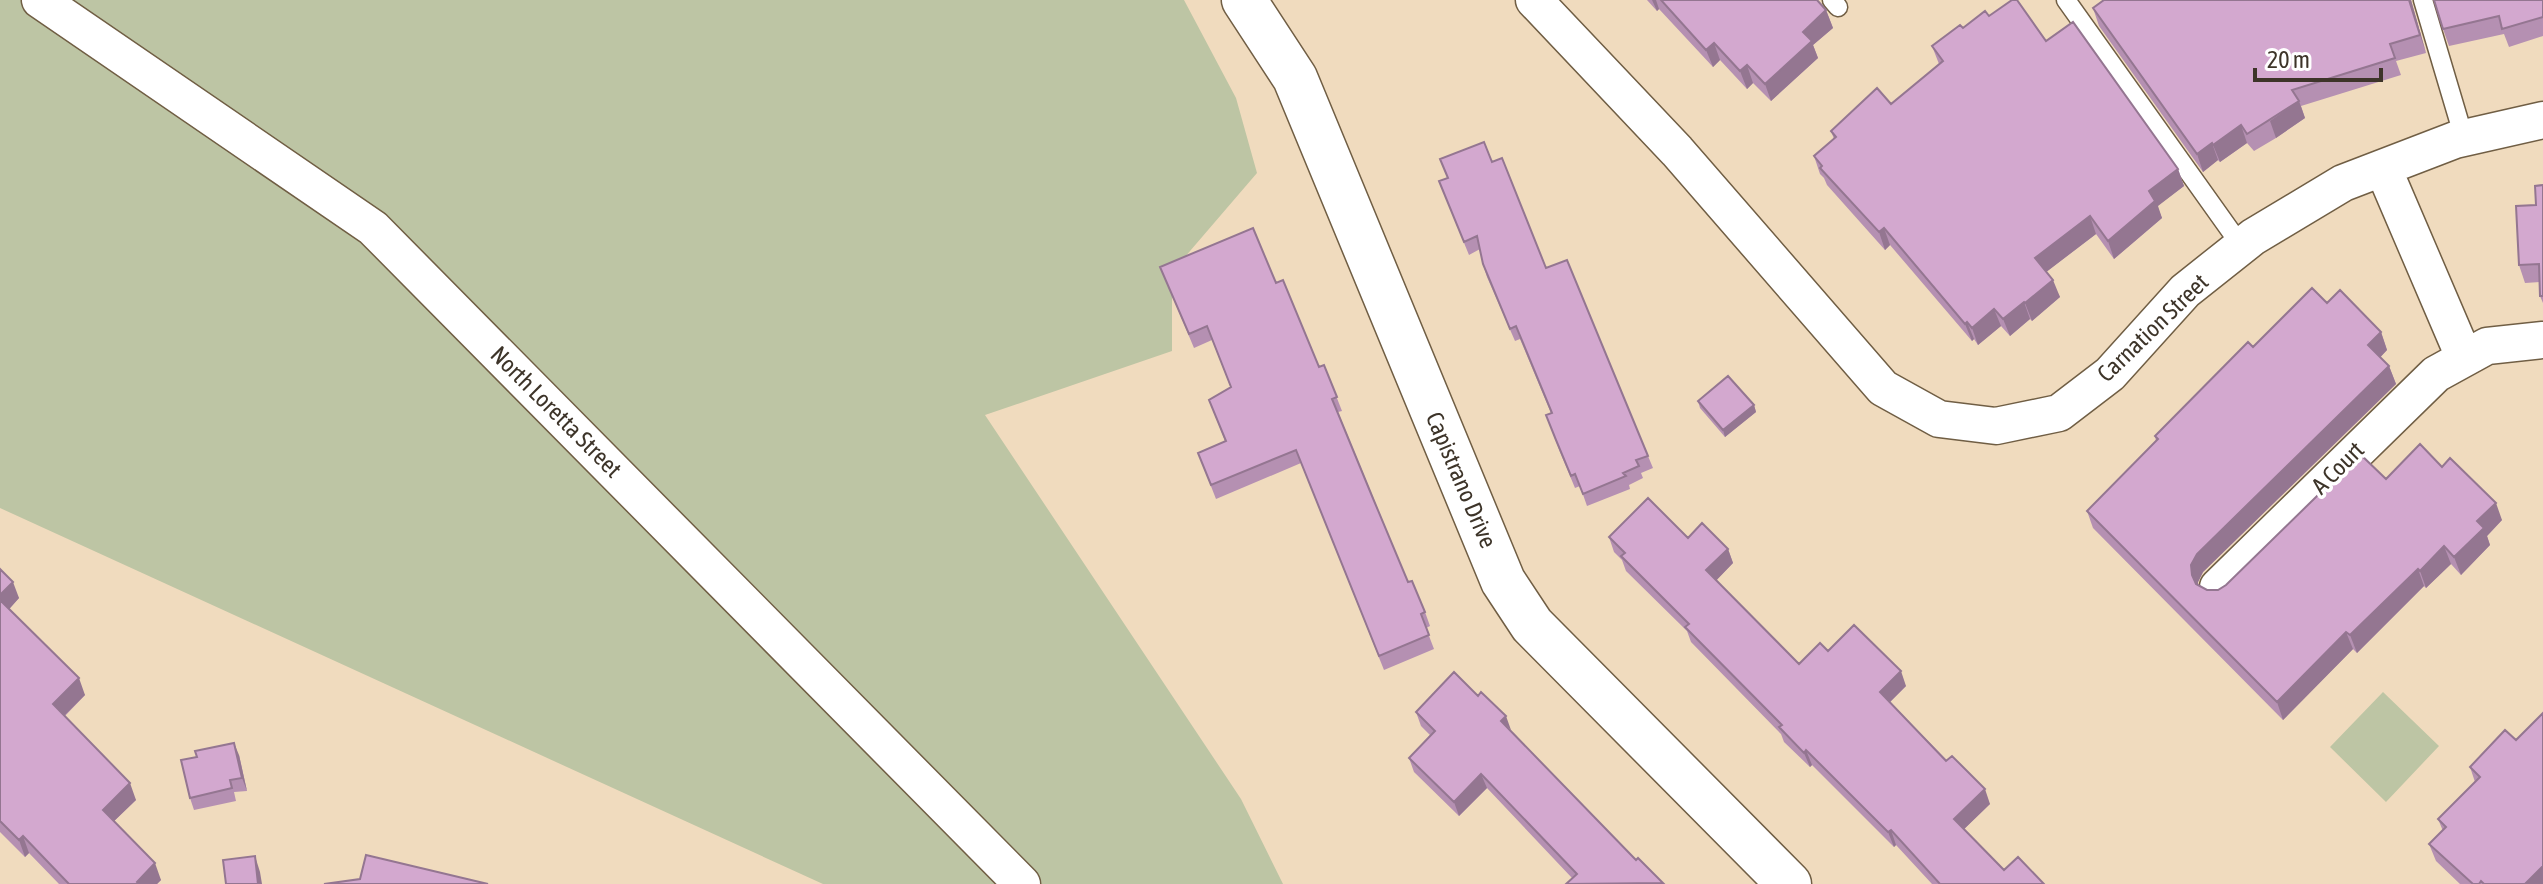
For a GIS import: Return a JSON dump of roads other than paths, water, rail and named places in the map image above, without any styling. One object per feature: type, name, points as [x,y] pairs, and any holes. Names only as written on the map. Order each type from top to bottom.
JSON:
[{"type":"street","name":"North Loretta Street","points":[[40,0],[373,228],[1022,884]]},
{"type":"street","name":"Capistrano Drive","points":[[1244,0],[1295,78],[1503,581],[1532,625],[1789,884]]},
{"type":"street","name":"Carnation Street","points":[[1534,0],[1677,151],[1883,388],[1939,419],[1996,426],[2059,413],[2110,374],[2185,291],[2253,237],[2343,183],[2464,138],[2543,120]]},
{"type":"street","points":[[2383,168],[2464,357]]},
{"type":"street","name":"A Court","points":[[2218,587],[2436,374],[2487,346],[2543,340]]},
{"type":"lane","points":[[2066,0],[2242,247]]},
{"type":"lane","points":[[2423,0],[2464,138]]}]
